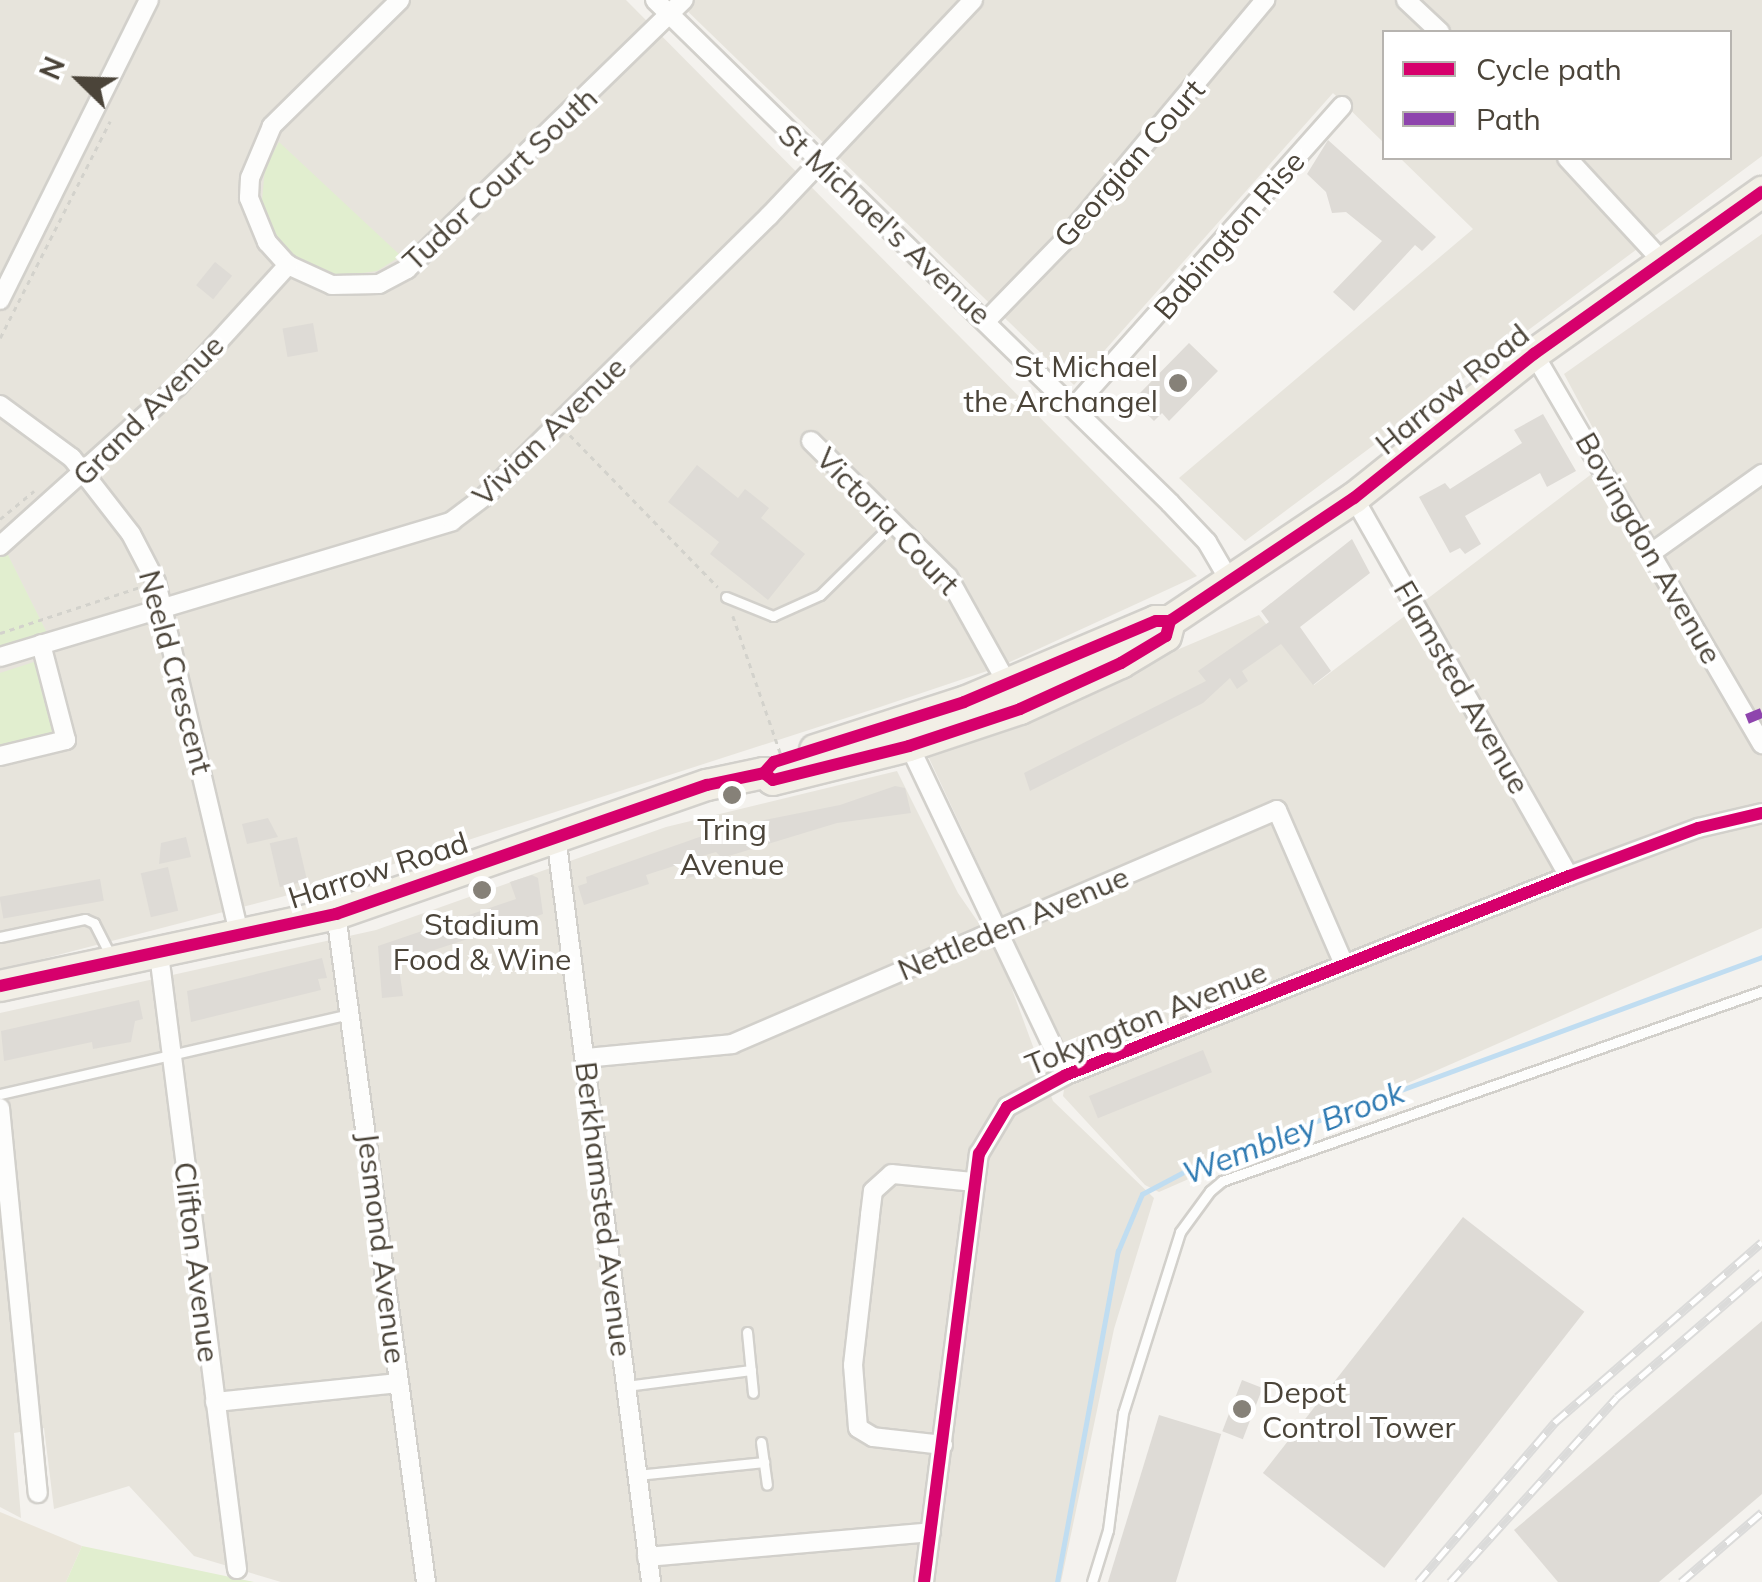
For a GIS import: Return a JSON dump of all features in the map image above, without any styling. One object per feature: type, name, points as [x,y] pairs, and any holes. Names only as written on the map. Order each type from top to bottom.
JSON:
[{"type":"main road","name":"Harrow Road","points":[[0,986],[336,914],[660,798],[773,766],[772,780],[1122,663],[1166,636],[1170,621],[1354,498],[1534,354],[1762,192]]},
{"type":"street","points":[[0,300],[149,0]]},
{"type":"street","points":[[288,264],[254,218],[249,198],[256,152],[272,126],[400,0]]},
{"type":"street","name":"Tudor Court South","points":[[288,264],[332,285],[393,279],[662,7],[684,0]]},
{"type":"street","name":"Vivian Avenue","points":[[0,657],[164,612],[452,521],[559,423],[819,164],[972,0]]},
{"type":"street","name":"Georgian Court","points":[[988,320],[1062,243],[1266,0]]},
{"type":"street","points":[[1406,0],[1438,30]]},
{"type":"street","name":"St Michael's Avenue","points":[[662,7],[819,164],[988,320],[1074,407],[1206,542],[1231,583]]},
{"type":"street","name":"Babington Rise","points":[[1074,407],[1342,106]]},
{"type":"street","points":[[1569,160],[1663,262]]},
{"type":"street","name":"Grand Avenue","points":[[0,546],[86,474],[178,386],[288,264]]},
{"type":"street","name":"Bovingdon Avenue","points":[[1534,354],[1654,551],[1762,744]]},
{"type":"street","name":"Neeld Crescent","points":[[0,405],[46,435],[86,474],[156,582],[240,936]]},
{"type":"street","name":"Victoria Court","points":[[811,441],[958,591],[1014,697]]},
{"type":"street","points":[[1654,551],[1762,474]]},
{"type":"street","name":"Flamsted Avenue","points":[[1354,498],[1570,876]]},
{"type":"street","points":[[0,756],[66,740],[42,644]]},
{"type":"street","points":[[904,735],[993,931],[1066,1075]]},
{"type":"street","name":"Nettleden Avenue","points":[[584,1058],[732,1044],[1277,810],[1344,964]]},
{"type":"street","name":"Tokyngton Avenue","points":[[924,1582],[974,1182],[996,1119],[1029,1092],[1066,1075],[1570,876],[1698,828],[1762,813]]},
{"type":"street","name":"Berkhamsted Avenue","points":[[556,836],[651,1582]]},
{"type":"street","name":"Jesmond Avenue","points":[[336,914],[426,1582]]},
{"type":"street","name":"Clifton Avenue","points":[[159,954],[237,1570]]},
{"type":"street","points":[[0,1108],[38,1493]]},
{"type":"street","points":[[942,1445],[858,1428],[853,1365],[870,1215],[873,1191],[892,1174],[974,1182]]},
{"type":"street","points":[[215,1402],[399,1383]]},
{"type":"street","points":[[648,1557],[932,1532]]},
{"type":"lane","points":[[726,597],[773,616],[820,595],[893,523]]},
{"type":"lane","points":[[0,937],[85,919],[94,922],[115,963]]},
{"type":"lane","points":[[1092,1582],[1108,1530],[1122,1413],[1180,1232],[1210,1192],[1222,1182],[1762,991]]},
{"type":"lane","points":[[0,1094],[352,1012]]},
{"type":"lane","points":[[747,1332],[753,1393]]},
{"type":"lane","points":[[626,1386],[751,1370]]},
{"type":"lane","points":[[761,1442],[767,1485]]},
{"type":"lane","points":[[636,1475],[764,1462]]},
{"type":"path","points":[[559,423],[726,597],[773,766]]},
{"type":"path","points":[[0,519],[43,482]]},
{"type":"path","points":[[0,632],[156,582]]},
{"type":"shaded area","points":[[0,0],[626,0],[1197,576],[999,667],[877,708],[335,883],[0,970]]},
{"type":"shaded area","points":[[676,0],[1762,0],[1762,156],[1245,541],[1179,478],[1473,229],[1402,160],[1732,160],[1732,30],[1382,30],[1382,141],[1333,93],[1074,385]]},
{"type":"shaded area","points":[[1762,234],[1762,928],[1159,1192],[1145,1185],[1063,1096],[1069,1058],[928,756],[1259,615],[1314,685],[1610,460],[1564,374]]},
{"type":"shaded area","points":[[897,771],[958,893],[998,951],[1053,1101],[1154,1198],[1114,1329],[1061,1582],[281,1582],[194,1556],[129,1486],[54,1509],[44,1428],[14,1433],[21,1518],[0,1507],[0,1013],[376,930],[666,827]]},
{"type":"shaded area","points":[[0,1512],[82,1546],[66,1582],[0,1582]]},
{"type":"green space","points":[[279,142],[401,256],[377,271],[340,276],[291,256],[273,231],[262,200],[265,168]]},
{"type":"green space","points":[[6,551],[47,633],[0,648],[0,556]]},
{"type":"green space","points":[[40,660],[59,737],[0,750],[0,673]]},
{"type":"green space","points":[[82,1546],[254,1582],[66,1582]]},
{"type":"building","points":[[1328,140],[1436,237],[1422,251],[1415,245],[1354,311],[1333,292],[1382,241],[1346,212],[1332,213],[1326,192],[1307,174]]},
{"type":"building","points":[[215,262],[232,276],[213,299],[196,285]]},
{"type":"building","points":[[313,323],[318,352],[288,357],[282,328]]},
{"type":"building","name":"St Michael the Archangel","points":[[1189,343],[1218,371],[1169,421],[1162,413],[1154,421],[1140,407],[1146,401],[1139,394]]},
{"type":"building","points":[[1543,414],[1576,471],[1547,487],[1540,473],[1465,516],[1481,544],[1465,554],[1460,548],[1450,553],[1419,497],[1445,483],[1450,489],[1522,443],[1514,430]]},
{"type":"building","points":[[697,465],[738,498],[745,489],[769,508],[761,518],[805,554],[768,600],[710,554],[719,542],[668,502]]},
{"type":"building","points":[[1352,539],[1370,573],[1300,627],[1331,671],[1313,685],[1281,644],[1242,671],[1248,681],[1237,689],[1230,678],[1203,703],[1030,791],[1024,773],[1206,681],[1198,671],[1269,622],[1261,611]]},
{"type":"building","points":[[895,786],[905,788],[911,813],[837,823],[722,858],[716,852],[695,858],[701,874],[682,880],[677,865],[646,875],[649,884],[584,905],[578,886],[587,883],[586,877],[725,828],[840,805]]},
{"type":"building","points":[[268,818],[278,837],[247,844],[242,824]]},
{"type":"building","points":[[186,837],[191,857],[159,864],[161,843]]},
{"type":"building","points":[[297,837],[307,881],[280,887],[270,843]]},
{"type":"building","points":[[168,867],[178,911],[151,917],[141,873]]},
{"type":"building","points":[[532,875],[538,878],[543,914],[398,962],[403,996],[382,998],[378,946],[516,899],[510,882]]},
{"type":"building","points":[[100,879],[104,901],[3,918],[0,897]]},
{"type":"building","points":[[322,958],[327,978],[318,979],[321,990],[191,1022],[187,991]]},
{"type":"building","points":[[139,1000],[143,1019],[135,1021],[131,1042],[93,1049],[92,1042],[4,1061],[1,1031]]},
{"type":"building","points":[[1203,1050],[1212,1072],[1098,1118],[1089,1096]]},
{"type":"building","points":[[1463,1217],[1584,1312],[1384,1568],[1263,1473]]},
{"type":"building","points":[[1762,1321],[1762,1494],[1659,1582],[1558,1582],[1514,1530]]},
{"type":"building","name":"Depot Control Tower","points":[[1242,1380],[1263,1388],[1243,1439],[1222,1431]]},
{"type":"building","points":[[1159,1415],[1221,1434],[1176,1582],[1108,1582]]},
{"type":"waterway","name":"Wembley Brook","points":[[1057,1582],[1118,1251],[1142,1194],[1197,1165],[1762,957]]},
{"type":"railway","points":[[1418,1582],[1555,1422],[1762,1242]]},
{"type":"railway","points":[[1450,1582],[1617,1397],[1762,1272]]},
{"type":"railway","points":[[1681,1582],[1762,1512]]},
{"type":"marked path","points":[[1747,719],[1762,713]]},
{"type":"cycle path","points":[[764,773],[774,762],[964,702],[1156,621],[1170,621],[1354,498],[1534,354],[1762,192]]},
{"type":"cycle path","points":[[0,986],[336,914],[707,785],[764,773],[773,780],[909,746],[1020,709],[1121,663],[1166,636],[1170,621]]},
{"type":"cycle path","points":[[924,1582],[979,1154],[1007,1107],[1066,1075],[1569,876],[1698,828],[1762,813]]},
{"type":"place","name":"St Michael the Archangel","points":[[1178,383]]},
{"type":"place","name":"Tring Avenue","points":[[732,795]]},
{"type":"place","name":"Stadium Food & Wine","points":[[482,890]]},
{"type":"place","name":"Depot Control Tower","points":[[1242,1409]]}]
